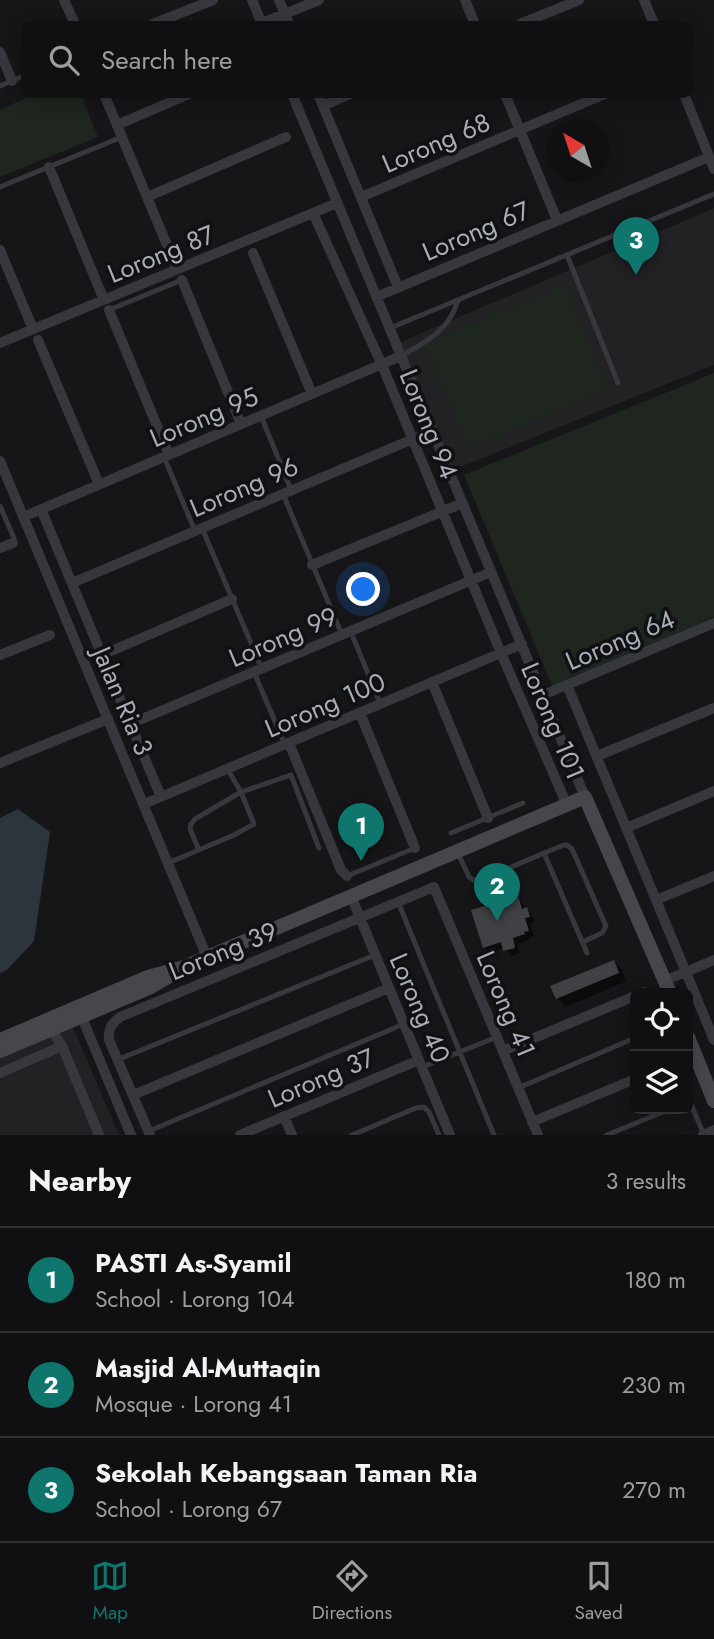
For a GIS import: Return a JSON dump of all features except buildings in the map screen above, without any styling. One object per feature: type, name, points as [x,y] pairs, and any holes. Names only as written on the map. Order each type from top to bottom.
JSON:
[{"type":"street","points":[[64,0],[74,21]]},
{"type":"street","points":[[160,21],[213,0]]},
{"type":"street","points":[[252,0],[261,21]]},
{"type":"street","points":[[279,0],[287,19],[319,0]]},
{"type":"street","points":[[465,0],[474,21]]},
{"type":"street","points":[[527,21],[579,0]]},
{"type":"street","points":[[644,0],[653,21]]},
{"type":"street","points":[[0,52],[12,81]]},
{"type":"street","points":[[106,98],[241,424]]},
{"type":"street","points":[[117,125],[180,98]]},
{"type":"street","points":[[294,98],[667,987],[686,972],[714,960]]},
{"type":"street","points":[[320,98],[398,287]]},
{"type":"street","points":[[323,106],[342,98]]},
{"type":"street","points":[[507,98],[557,219]]},
{"type":"street","name":"Lorong 68","points":[[361,197],[596,98]]},
{"type":"street","points":[[686,98],[714,169]]},
{"type":"street","points":[[147,197],[286,137]]},
{"type":"street","name":"Lorong 67","points":[[376,297],[709,156]]},
{"type":"street","points":[[49,167],[104,300]]},
{"type":"street","name":"Lorong 87","points":[[0,343],[36,334],[104,300],[179,275],[337,203]]},
{"type":"street","name":"Lorong 94","points":[[313,214],[382,365],[501,653]]},
{"type":"street","points":[[0,250],[99,484]]},
{"type":"street","points":[[253,253],[312,394]]},
{"type":"street","points":[[109,310],[167,456]]},
{"type":"street","name":"Lorong 95","points":[[23,517],[401,356]]},
{"type":"street","name":"Lorong 96","points":[[72,583],[432,431]]},
{"type":"street","name":"Jalan Ria 3","points":[[0,461],[207,957]]},
{"type":"street","points":[[312,565],[463,503]]},
{"type":"street","points":[[41,509],[161,797]]},
{"type":"street","points":[[0,548],[13,543]]},
{"type":"street","name":"Lorong 99","points":[[131,724],[491,572]]},
{"type":"street","points":[[102,655],[232,600]]},
{"type":"street","name":"Lorong 64","points":[[543,695],[714,622]]},
{"type":"street","points":[[0,655],[50,635]]},
{"type":"street","name":"Lorong 100","points":[[144,804],[522,644]]},
{"type":"street","name":"Lorong 101","points":[[501,653],[567,805]]},
{"type":"street","points":[[432,682],[488,818]]},
{"type":"street","points":[[567,685],[714,1040]]},
{"type":"street","points":[[597,757],[714,708]]},
{"type":"street","points":[[360,713],[415,848]]},
{"type":"street","points":[[0,763],[108,719]]},
{"type":"street","points":[[287,744],[341,870],[347,876]]},
{"type":"street","points":[[626,828],[714,791]]},
{"type":"street","points":[[0,1040],[151,987],[184,967],[586,797]]},
{"type":"street","points":[[656,900],[714,876]]},
{"type":"street","name":"Lorong 41","points":[[360,918],[434,887],[538,1135]]},
{"type":"street","name":"Lorong 40","points":[[351,896],[450,1135]]},
{"type":"street","name":"Lorong 39","points":[[117,1060],[108,1030],[120,1017],[360,918]]},
{"type":"street","points":[[133,1095],[389,988]]},
{"type":"street","points":[[503,1051],[630,999]]},
{"type":"street","points":[[0,1051],[51,1029],[80,1012]]},
{"type":"street","points":[[80,1012],[131,1135]]},
{"type":"street","points":[[51,1029],[62,1046],[99,1135]]},
{"type":"street","points":[[0,1073],[62,1046]]},
{"type":"street","points":[[693,1049],[714,1101]]},
{"type":"street","points":[[117,1060],[149,1133]]},
{"type":"street","name":"Lorong 37","points":[[240,1135],[420,1063]]},
{"type":"street","points":[[532,1122],[630,1081]]},
{"type":"street","points":[[284,1116],[292,1135]]},
{"type":"street","points":[[703,1135],[714,1130]]},
{"type":"lane","points":[[0,86],[21,77]]},
{"type":"lane","points":[[0,187],[122,137]]},
{"type":"lane","points":[[389,328],[714,194]]},
{"type":"lane","points":[[567,255],[618,383]]},
{"type":"lane","points":[[109,310],[179,275]]},
{"type":"lane","points":[[401,356],[442,330],[450,320],[457,300]]},
{"type":"lane","points":[[261,416],[312,565],[381,704]]},
{"type":"lane","points":[[167,456],[232,600],[287,744]]},
{"type":"lane","points":[[0,506],[14,538],[13,543]]},
{"type":"lane","points":[[168,863],[254,824],[229,770]]},
{"type":"lane","points":[[199,850],[190,829],[191,824],[241,792],[291,775],[319,848]]},
{"type":"lane","points":[[451,833],[523,803]]},
{"type":"lane","points":[[457,851],[468,877],[475,881],[567,845],[572,849],[606,926],[602,933],[583,942]]},
{"type":"lane","points":[[347,876],[415,848]]},
{"type":"lane","points":[[544,853],[587,953]]},
{"type":"lane","points":[[398,902],[494,1135]]},
{"type":"lane","points":[[117,1060],[375,955]]},
{"type":"lane","points":[[149,1133],[404,1024]]},
{"type":"lane","points":[[420,1063],[459,1053],[497,1037]]},
{"type":"lane","points":[[518,1088],[630,1040]]},
{"type":"lane","points":[[352,1135],[424,1107],[439,1135]]},
{"type":"lane","points":[[693,1111],[703,1135]]},
{"type":"lane","points":[[607,1135],[658,1114]]},
{"type":"shaded area","points":[[26,98],[82,98],[98,137],[0,177],[0,110]]},
{"type":"shaded area","points":[[714,208],[714,365],[453,470],[401,342]]},
{"type":"shaded area","points":[[565,284],[609,389],[468,449],[424,344]]},
{"type":"shaded area","points":[[714,373],[714,617],[553,688],[464,475]]},
{"type":"shaded area","points":[[18,809],[50,832],[34,941],[7,970],[0,973],[0,818]]},
{"type":"shaded area","points":[[72,1025],[119,1135],[0,1135],[0,1055]]},
{"type":"place","name":"Sekolah Kebangsaan Taman Ria","points":[[636,275]]},
{"type":"place","name":"PASTI As-Syamil","points":[[361,861]]},
{"type":"place","name":"Masjid Al-Muttaqin","points":[[497,921]]}]
